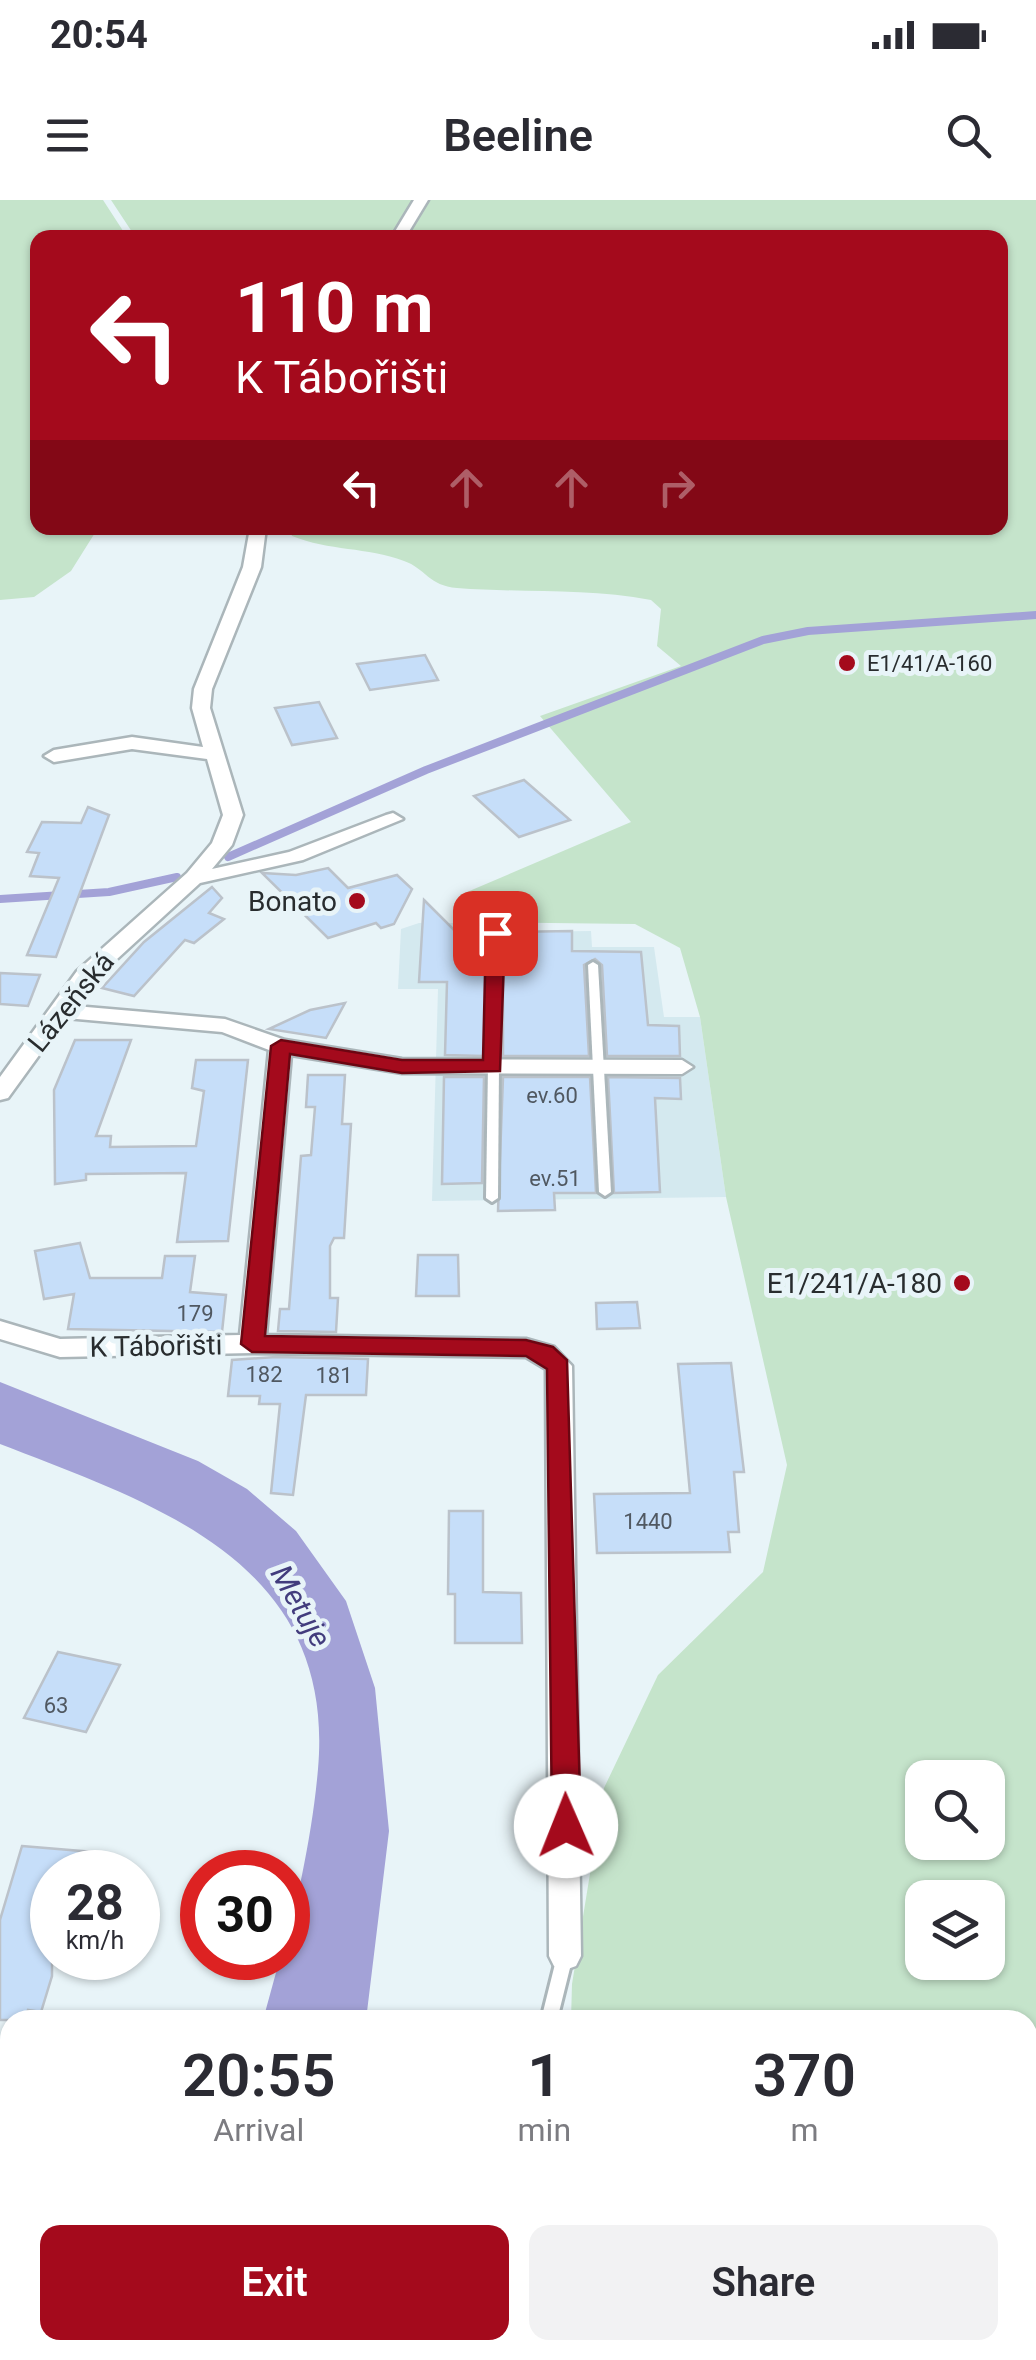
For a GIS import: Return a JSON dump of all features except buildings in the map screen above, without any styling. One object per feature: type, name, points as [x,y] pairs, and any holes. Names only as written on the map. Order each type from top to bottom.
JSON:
[{"type":"street","points":[[403,230],[422,200]]},
{"type":"street","name":"Lázeňská","points":[[0,1093],[86,976],[194,877],[222,845],[234,815],[201,708],[204,682],[252,569],[257,535]]},
{"type":"street","points":[[54,756],[132,742],[217,755]]},
{"type":"street","points":[[194,877],[235,874],[282,863],[393,820]]},
{"type":"street","points":[[60,1011],[226,1026],[281,1046],[402,1066],[682,1067]]},
{"type":"street","points":[[252,1344],[281,1046]]},
{"type":"street","name":"K Tábořišti","points":[[0,1330],[60,1348],[252,1344],[526,1348],[545,1353],[559,1366],[566,1956]]},
{"type":"lane","points":[[492,1198],[495,933]]},
{"type":"lane","points":[[593,965],[605,1192]]},
{"type":"lane","points":[[551,2010],[566,1956]]},
{"type":"shaded area","points":[[419,923],[499,923],[517,932],[591,931],[592,947],[654,947],[664,1017],[700,1017],[726,1197],[432,1201],[438,989],[398,989],[401,929]]},
{"type":"green space","points":[[0,200],[103,200],[122,230],[30,230],[30,535],[94,535],[71,571],[34,597],[0,600]]},
{"type":"green space","points":[[111,200],[1036,200],[1036,2010],[571,2010],[572,1984],[604,1788],[658,1675],[763,1572],[787,1465],[726,1197],[700,1017],[680,948],[635,924],[458,922],[460,895],[631,822],[540,716],[681,666],[657,646],[661,609],[651,600],[448,587],[404,561],[292,535],[1008,535],[1008,230],[131,230]]},
{"type":"water","name":"Metuje","points":[[0,1382],[198,1461],[247,1489],[296,1531],[346,1601],[375,1688],[389,1831],[367,2010],[266,2010],[274,1980],[310,1980],[310,1850],[306,1850],[318,1769],[316,1698],[298,1639],[267,1591],[225,1552],[174,1519],[0,1444]]},
{"type":"waterway","points":[[228,857],[426,770],[763,640],[808,631],[1036,615]]},
{"type":"waterway","points":[[0,899],[109,892],[177,877]]},
{"type":"place","name":"E1/41/A-160","points":[[847,663]]},
{"type":"place","name":"Bonato","points":[[357,901]]},
{"type":"place","name":"E1/241/A-180","points":[[962,1283]]},
{"type":"route","points":[[495,933],[493,1067],[402,1066],[281,1046],[252,1344],[526,1348],[545,1353],[559,1366],[566,1826]]}]
